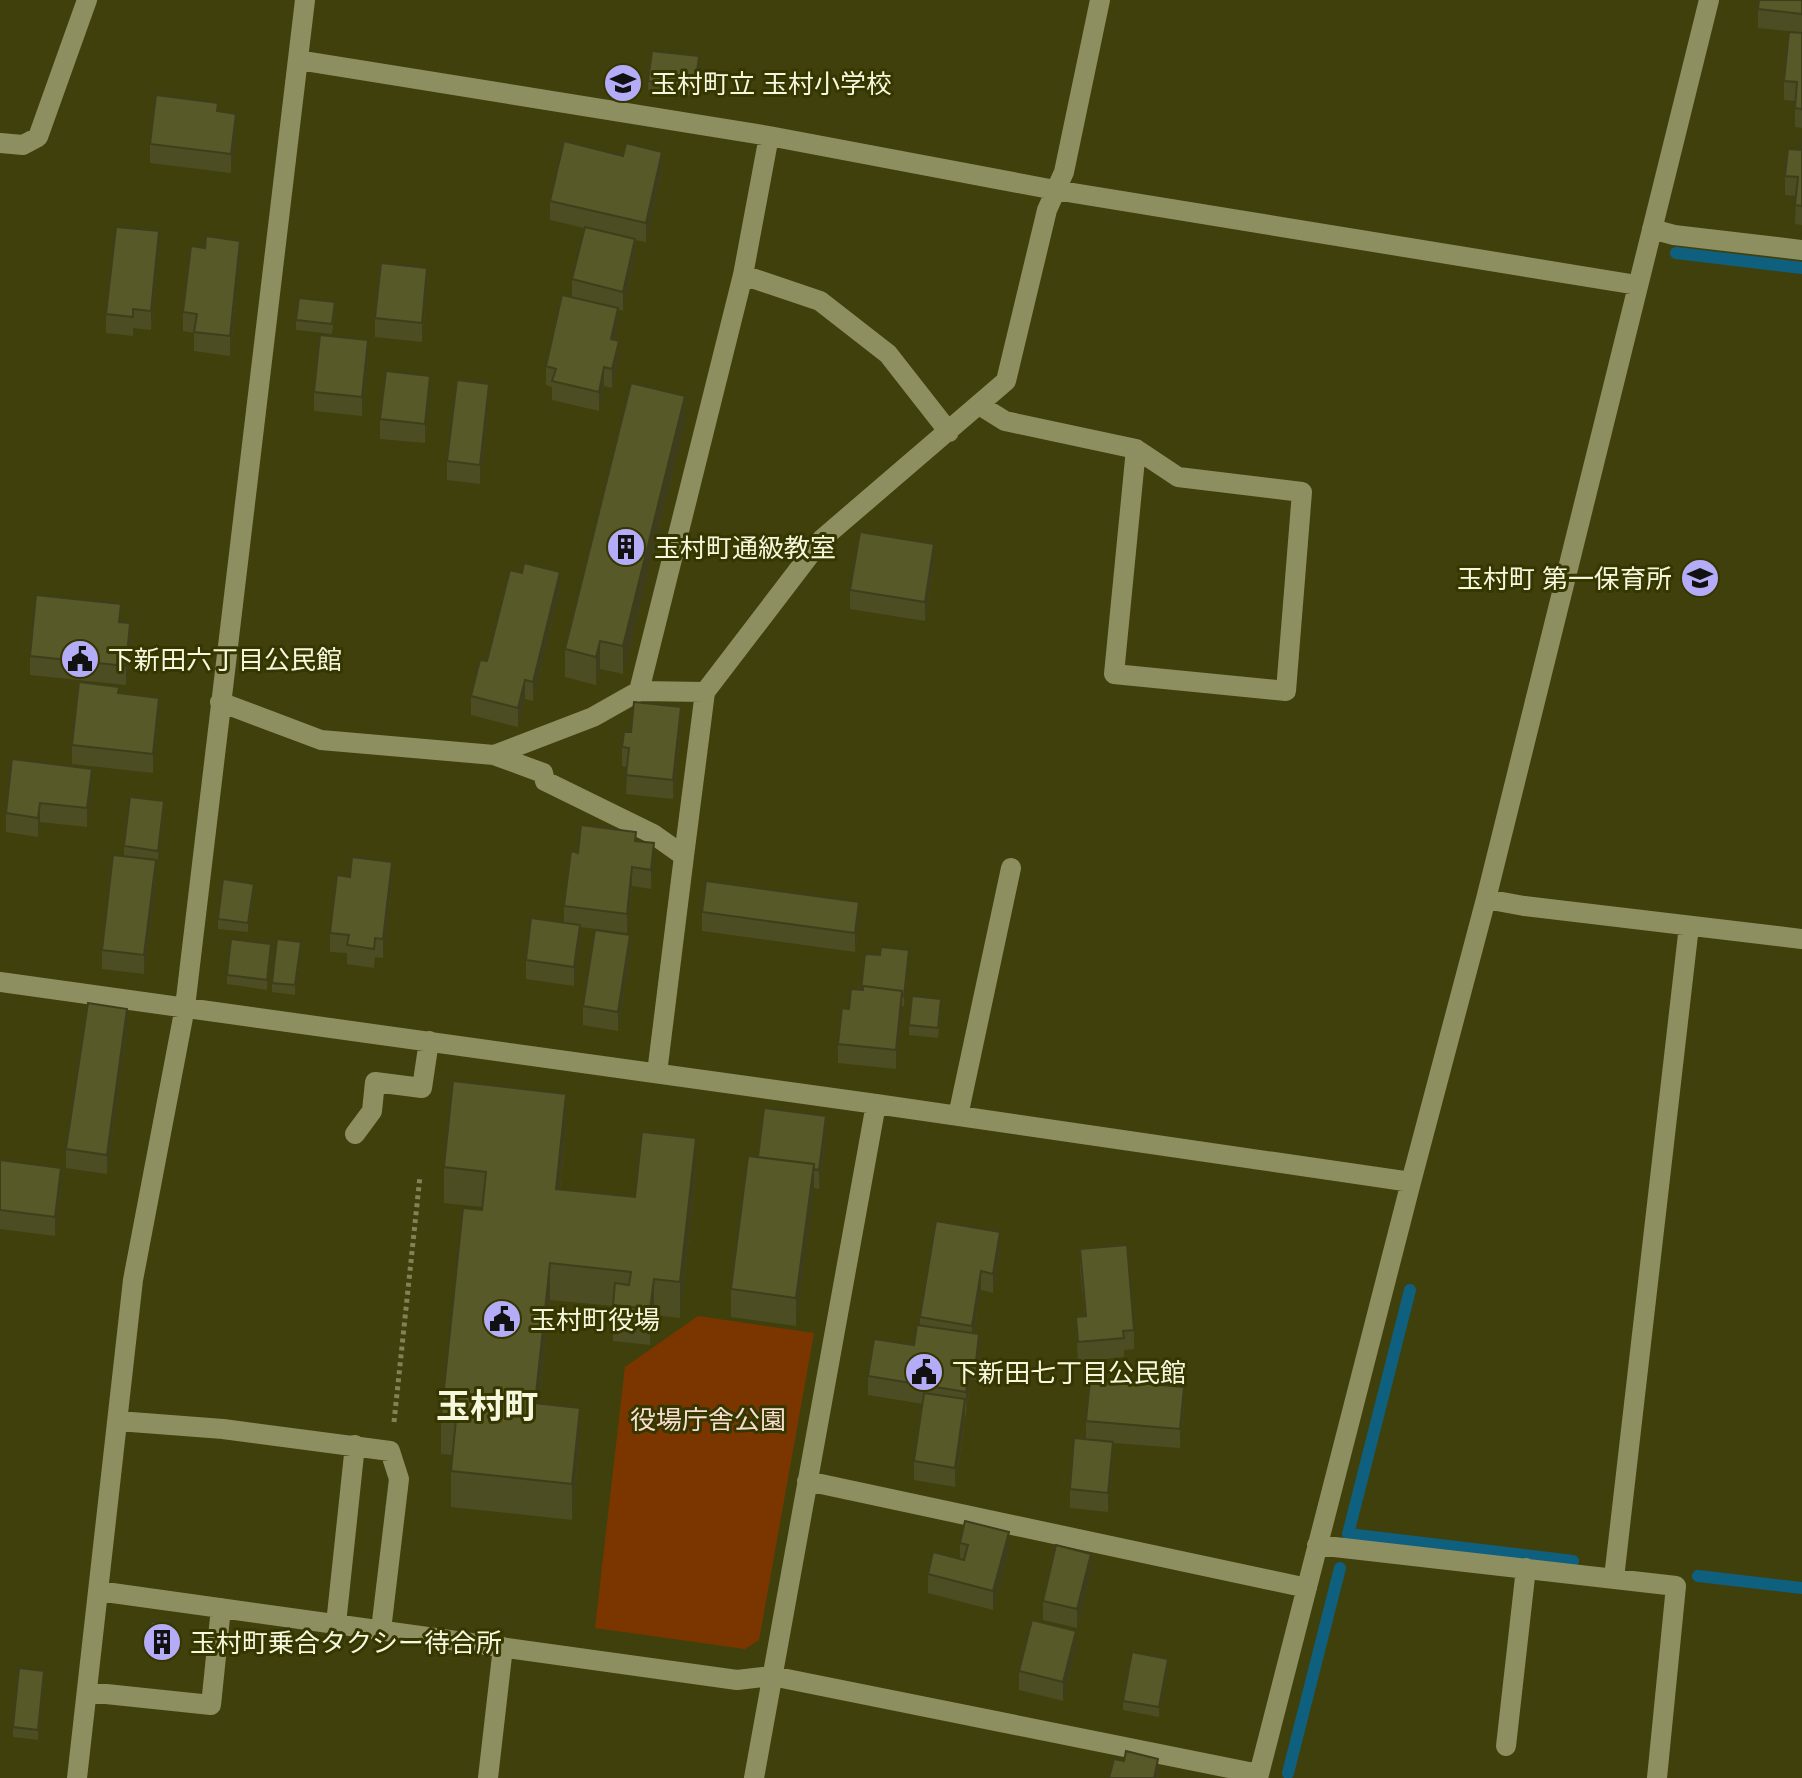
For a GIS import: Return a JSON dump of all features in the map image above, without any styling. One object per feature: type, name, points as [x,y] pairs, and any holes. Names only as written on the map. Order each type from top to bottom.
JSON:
[{"type":"street","points":[[0,143],[23,145],[38,137],[87,0]]},
{"type":"street","points":[[77,1778],[133,1280],[185,1007],[305,0]]},
{"type":"street","points":[[657,1073],[705,692],[822,539],[981,406],[1006,381],[1047,210],[1064,172],[1100,0]]},
{"type":"street","points":[[98,1591],[737,1680],[772,1676],[1259,1776],[1486,899],[1709,0]]},
{"type":"street","points":[[298,60],[654,120],[769,136],[1055,190],[1637,285]]},
{"type":"street","points":[[639,691],[743,275],[769,136]]},
{"type":"street","points":[[1652,229],[1674,235],[1802,250]]},
{"type":"street","points":[[743,275],[820,301],[888,354],[949,432]]},
{"type":"street","points":[[981,406],[1005,421],[1136,449],[1178,477],[1302,492],[1286,691],[1114,674],[1136,449]]},
{"type":"street","points":[[494,755],[593,717],[639,691],[705,692]]},
{"type":"street","points":[[220,702],[321,740],[494,755],[543,773],[545,781],[653,834],[684,856]]},
{"type":"street","points":[[958,1116],[1011,868]]},
{"type":"street","points":[[1486,899],[1802,939]]},
{"type":"street","points":[[1614,1578],[1689,926]]},
{"type":"street","points":[[0,982],[1411,1182]]},
{"type":"street","points":[[355,1134],[372,1111],[375,1082],[422,1088],[429,1041]]},
{"type":"street","points":[[754,1778],[876,1104]]},
{"type":"street","points":[[118,1421],[223,1429],[390,1451],[399,1479],[381,1630]]},
{"type":"street","points":[[336,1624],[355,1445]]},
{"type":"street","points":[[807,1481],[1307,1588]]},
{"type":"street","points":[[1317,1545],[1676,1586],[1657,1778]]},
{"type":"street","points":[[1506,1746],[1526,1568]]},
{"type":"street","points":[[87,1692],[211,1705],[221,1608]]},
{"type":"street","points":[[488,1778],[503,1647]]},
{"type":"path","points":[[390,1451],[420,1176]]},
{"type":"green space","name":"役場庁舎公園","points":[[698,1316],[814,1333],[759,1640],[745,1649],[595,1628],[625,1367]]},
{"type":"building","points":[[1759,0],[1802,0],[1802,14],[1758,9]]},
{"type":"building","points":[[1789,32],[1802,33],[1802,109],[1795,108],[1797,82],[1784,81]]},
{"type":"building","points":[[652,51],[699,56],[695,87],[648,81]]},
{"type":"building","points":[[156,95],[218,103],[217,111],[236,114],[231,154],[150,144]]},
{"type":"building","points":[[1802,138],[1802,206],[1795,205],[1798,177],[1785,176],[1788,149],[1801,150]]},
{"type":"building","points":[[564,141],[623,156],[626,143],[662,152],[646,223],[550,201]]},
{"type":"building","points":[[116,227],[159,231],[151,311],[133,309],[133,317],[106,314]]},
{"type":"building","points":[[585,227],[635,239],[623,292],[572,279]]},
{"type":"building","points":[[206,236],[240,241],[230,336],[194,332],[197,314],[183,312],[191,246],[205,248]]},
{"type":"building","points":[[381,263],[427,268],[422,323],[375,318]]},
{"type":"building","points":[[562,295],[618,308],[611,339],[619,341],[612,369],[604,367],[599,392],[552,381],[556,369],[546,366]]},
{"type":"building","points":[[299,298],[335,302],[332,324],[296,320]]},
{"type":"building","points":[[320,335],[368,340],[362,397],[314,392]]},
{"type":"building","points":[[386,371],[430,376],[425,424],[380,419]]},
{"type":"building","points":[[457,380],[489,384],[480,465],[447,461]]},
{"type":"building","name":"玉村町通級教室","points":[[631,383],[685,396],[623,646],[600,641],[596,657],[565,649]]},
{"type":"building","points":[[860,532],[934,544],[925,602],[850,590]]},
{"type":"building","points":[[524,563],[560,572],[533,682],[525,680],[518,708],[471,696],[480,660],[487,661],[510,570],[522,573]]},
{"type":"building","name":"下新田六丁目公民館","points":[[36,595],[121,604],[119,622],[130,623],[126,666],[30,656]]},
{"type":"building","points":[[79,682],[119,687],[118,693],[159,698],[153,754],[72,745]]},
{"type":"building","points":[[634,702],[681,707],[673,780],[626,775],[629,748],[622,747],[624,732],[631,732]]},
{"type":"building","points":[[12,759],[92,769],[87,808],[40,803],[38,818],[6,813]]},
{"type":"building","points":[[130,797],[164,801],[158,851],[124,846]]},
{"type":"building","points":[[581,825],[636,832],[635,841],[654,843],[651,870],[632,867],[627,914],[564,906],[571,851],[578,853]]},
{"type":"building","points":[[113,855],[156,860],[144,955],[102,950]]},
{"type":"building","points":[[352,857],[392,862],[383,939],[375,938],[374,949],[347,945],[349,935],[330,933],[337,875],[350,877]]},
{"type":"building","points":[[223,879],[254,884],[248,923],[218,919]]},
{"type":"building","points":[[706,881],[859,902],[855,933],[702,912]]},
{"type":"building","points":[[531,918],[580,925],[574,967],[526,960]]},
{"type":"building","points":[[595,930],[630,935],[618,1012],[583,1006]]},
{"type":"building","points":[[231,939],[271,944],[267,980],[227,975]]},
{"type":"building","points":[[277,939],[301,942],[295,985],[272,983]]},
{"type":"building","points":[[881,947],[909,950],[904,996],[902,991],[863,986],[861,990],[865,954],[880,955]]},
{"type":"building","points":[[863,986],[902,991],[896,1050],[838,1044],[842,1008],[849,1009],[851,989],[863,990]]},
{"type":"building","points":[[912,996],[941,999],[938,1028],[909,1025]]},
{"type":"building","points":[[88,1003],[127,1009],[107,1155],[66,1149]]},
{"type":"building","name":"玉村町役場","points":[[453,1081],[566,1094],[556,1189],[635,1197],[642,1132],[696,1138],[680,1282],[654,1279],[650,1309],[613,1305],[615,1283],[629,1285],[631,1272],[550,1263],[535,1403],[580,1408],[572,1484],[451,1471],[456,1419],[441,1417],[463,1208],[482,1210],[486,1172],[444,1167]]},
{"type":"building","points":[[764,1108],[826,1116],[819,1170],[814,1169],[814,1164],[758,1157]]},
{"type":"building","points":[[748,1156],[814,1164],[796,1298],[731,1289]]},
{"type":"building","points":[[0,1160],[61,1168],[55,1217],[0,1210]]},
{"type":"building","points":[[936,1221],[1000,1232],[993,1274],[981,1271],[972,1326],[920,1317]]},
{"type":"building","points":[[1127,1245],[1134,1330],[1123,1331],[1124,1338],[1078,1342],[1076,1317],[1086,1316],[1080,1249]]},
{"type":"building","points":[[917,1325],[979,1334],[976,1361],[971,1360],[966,1392],[868,1376],[874,1339],[914,1345]]},
{"type":"building","points":[[1090,1379],[1184,1387],[1180,1429],[1086,1421]]},
{"type":"building","points":[[924,1393],[965,1399],[955,1468],[914,1461]]},
{"type":"building","points":[[1074,1438],[1113,1442],[1108,1493],[1070,1489]]},
{"type":"building","points":[[965,1521],[1009,1532],[993,1591],[928,1574],[933,1552],[964,1560],[968,1545],[960,1543]]},
{"type":"building","points":[[1056,1545],[1091,1554],[1077,1609],[1043,1601]]},
{"type":"building","points":[[1032,1620],[1076,1631],[1063,1682],[1019,1671]]},
{"type":"building","points":[[151,1622],[174,1625],[173,1642],[149,1639]]},
{"type":"building","points":[[1132,1652],[1168,1659],[1159,1707],[1123,1701]]},
{"type":"building","points":[[19,1668],[44,1671],[38,1730],[13,1727]]},
{"type":"building","points":[[1126,1751],[1158,1759],[1154,1778],[1109,1778],[1114,1759],[1124,1761]]},
{"type":"waterway","points":[[1676,253],[1802,268]]},
{"type":"waterway","points":[[1410,1290],[1348,1534],[1573,1561]]},
{"type":"waterway","points":[[1288,1773],[1340,1568]]},
{"type":"waterway","points":[[1698,1576],[1802,1588]]},
{"type":"place","name":"玉村町立 玉村小学校","points":[[623,83]]},
{"type":"place","name":"玉村町通級教室","points":[[626,547]]},
{"type":"place","name":"玉村町 第一保育所","points":[[1700,578]]},
{"type":"place","name":"下新田六丁目公民館","points":[[80,659]]},
{"type":"place","name":"玉村町役場","points":[[502,1319]]},
{"type":"place","name":"下新田七丁目公民館","points":[[924,1372]]},
{"type":"place","name":"玉村町乗合タクシー待合所","points":[[162,1642]]},
{"type":"district","name":"玉村町","points":[[487,1405]]}]
